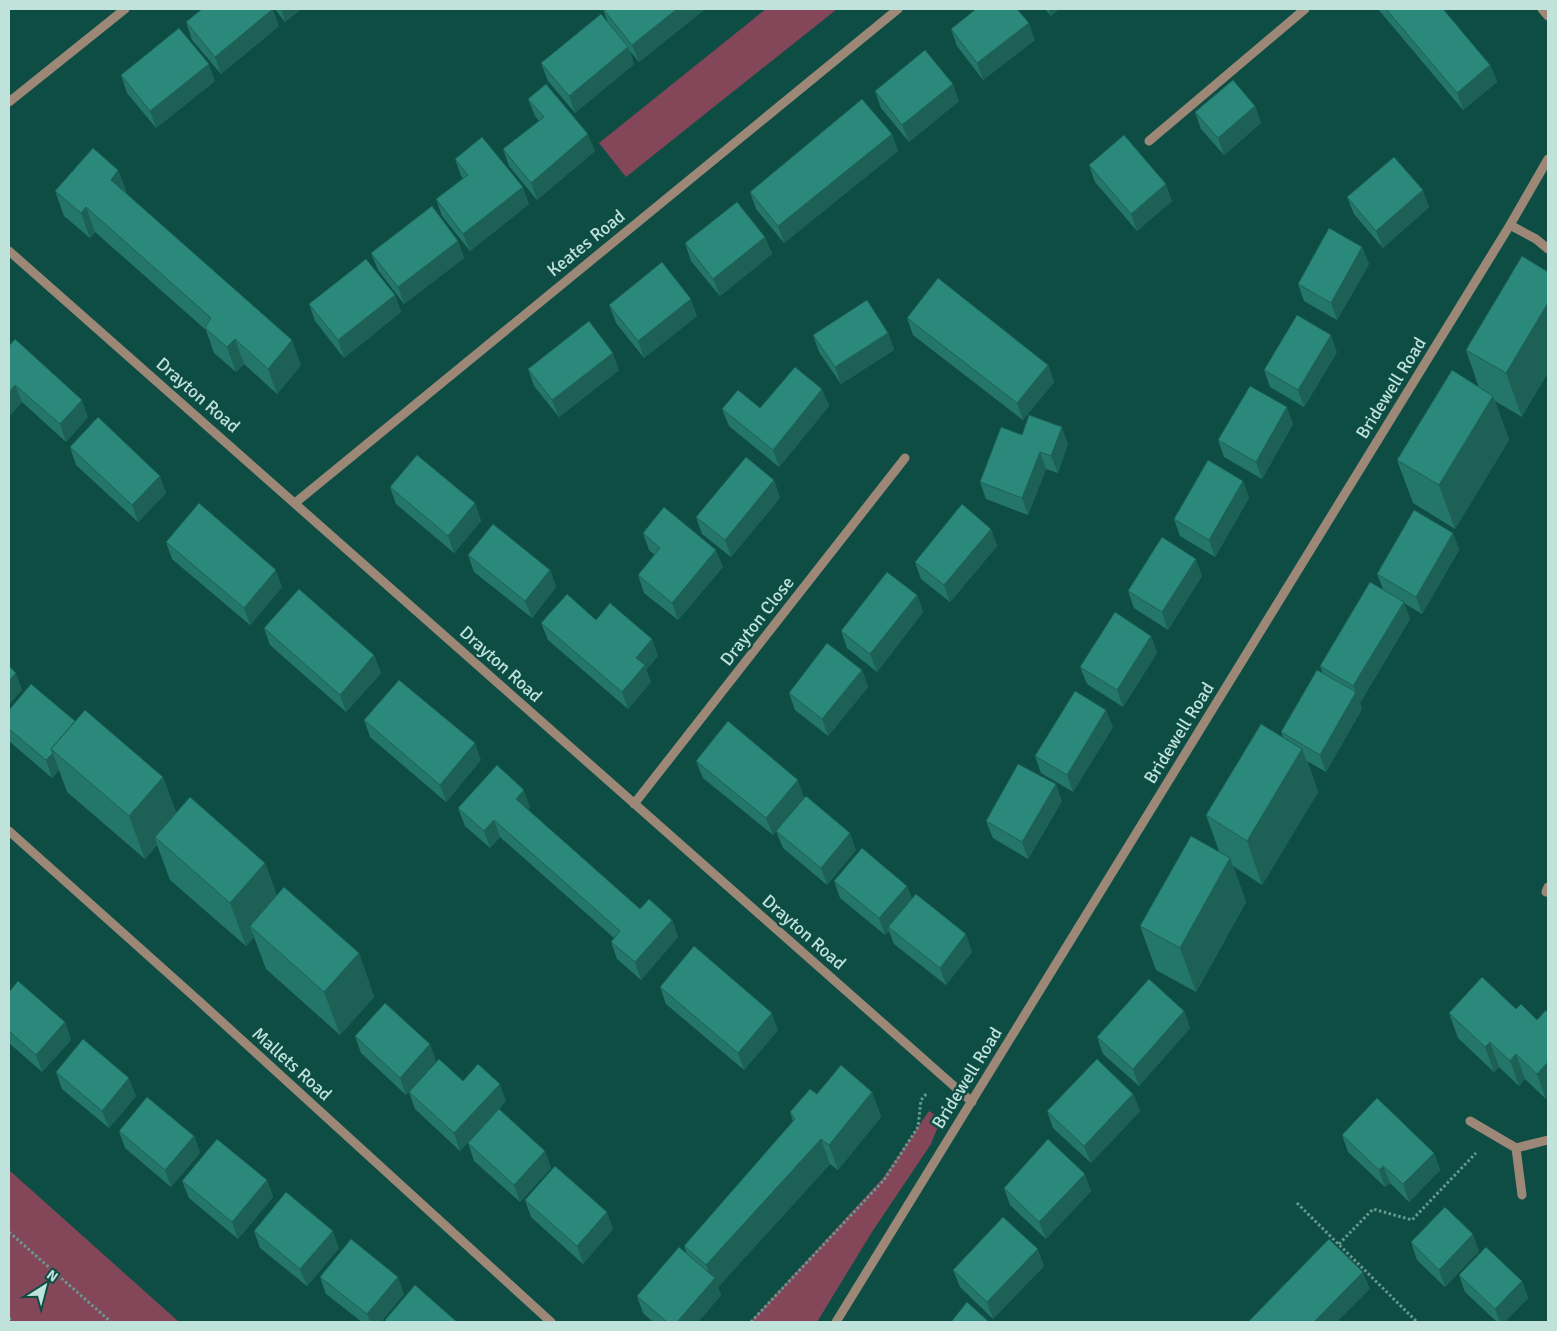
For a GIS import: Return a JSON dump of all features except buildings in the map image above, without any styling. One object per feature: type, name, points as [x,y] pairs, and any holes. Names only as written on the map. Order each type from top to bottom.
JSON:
[{"type":"street","points":[[9,102],[124,9]]},
{"type":"street","name":"Keates Road","points":[[295,503],[898,9]]},
{"type":"street","points":[[1149,140],[1305,9]]},
{"type":"street","points":[[1542,9],[1548,16]]},
{"type":"street","name":"Bridewell Road","points":[[836,1322],[1510,225],[1548,159]]},
{"type":"street","points":[[1510,225],[1536,239],[1548,249]]},
{"type":"street","name":"Drayton Road","points":[[9,250],[972,1102]]},
{"type":"street","name":"Drayton Close","points":[[634,804],[904,458]]},
{"type":"street","name":"Mallets Road","points":[[9,832],[551,1322]]},
{"type":"street","points":[[1470,1121],[1516,1148],[1548,1140]]},
{"type":"street","points":[[1516,1148],[1522,1195]]},
{"type":"path","points":[[751,1322],[884,1180],[918,1127],[921,1100],[943,1076]]},
{"type":"path","points":[[1339,1244],[1373,1209],[1412,1220],[1494,1135]]},
{"type":"path","points":[[1297,1203],[1417,1322]]},
{"type":"path","points":[[9,1232],[112,1322]]},
{"type":"path","points":[[9,1318],[13,1322]]},
{"type":"shaded area","points":[[766,9],[837,9],[626,177],[599,143]]},
{"type":"shaded area","points":[[929,1111],[941,1119],[931,1144],[872,1232],[817,1322],[750,1322],[883,1178]]},
{"type":"shaded area","points":[[9,1170],[179,1322],[9,1322]]}]
